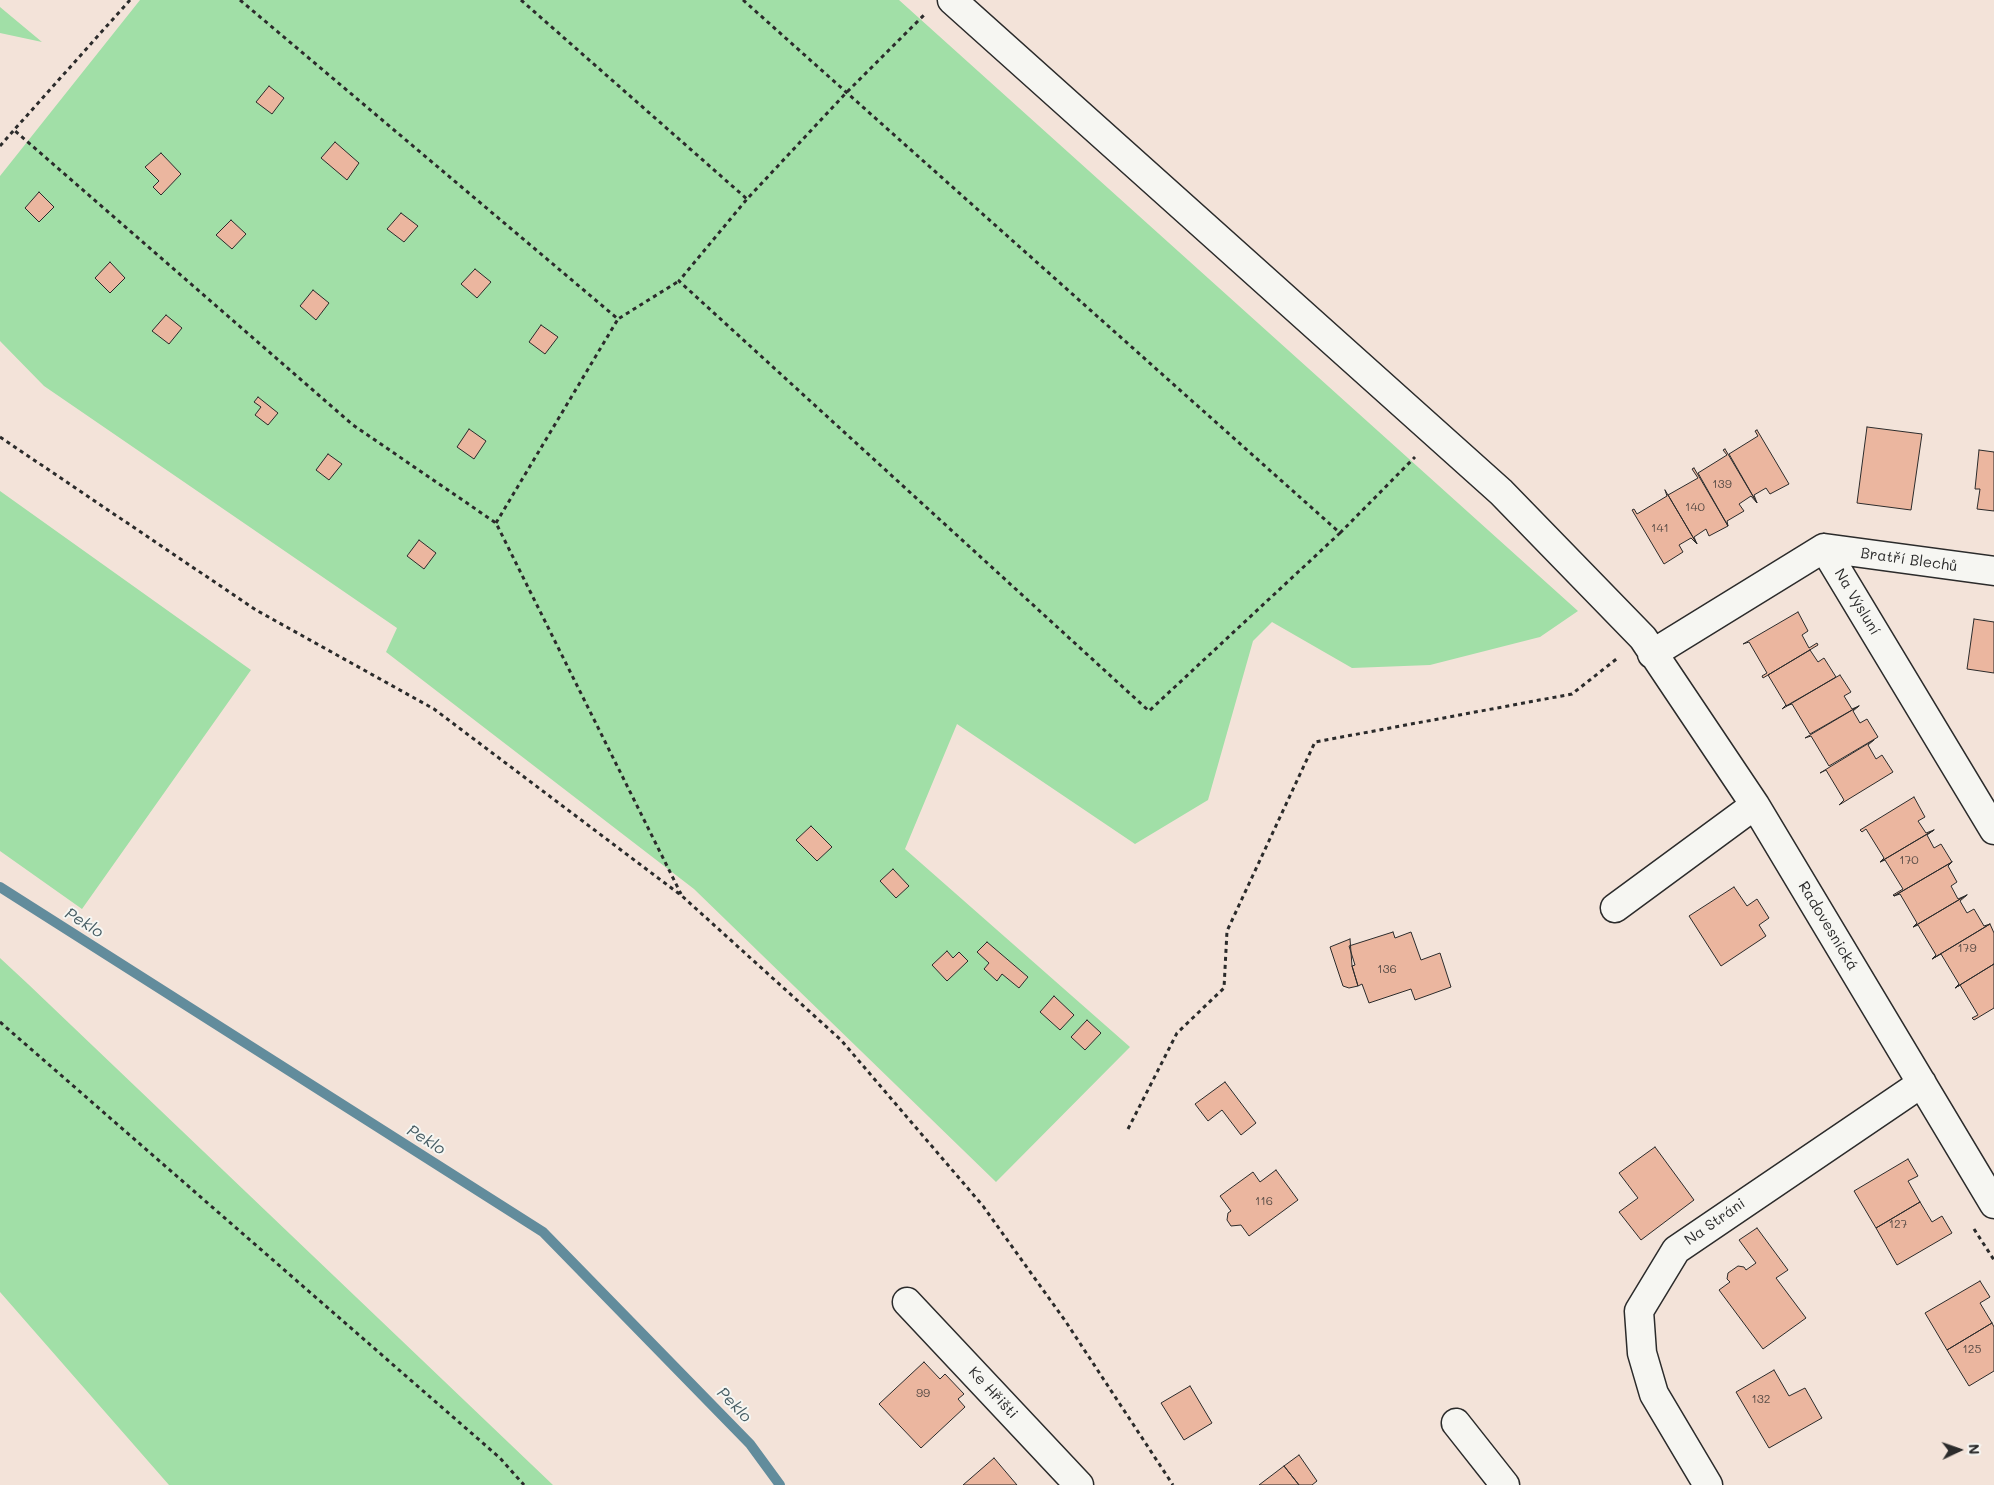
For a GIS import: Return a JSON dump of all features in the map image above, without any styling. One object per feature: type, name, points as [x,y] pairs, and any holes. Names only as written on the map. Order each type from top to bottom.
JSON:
[{"type":"street","name":"Radovesnická","points":[[952,0],[1501,492],[1647,646],[1755,805],[1994,1204]]},
{"type":"street","points":[[1647,646],[1824,548]]},
{"type":"street","name":"Bratří Blechů","points":[[1824,548],[1994,571]]},
{"type":"street","name":"Na Výsluní","points":[[1824,548],[1994,830]]},
{"type":"street","points":[[1615,908],[1755,805]]},
{"type":"street","name":"Na Stráni","points":[[1708,1485],[1654,1394],[1642,1353],[1639,1311],[1676,1250],[1922,1083]]},
{"type":"street","name":"Ke Hřišti","points":[[907,1302],[1078,1485]]},
{"type":"street","points":[[1456,1423],[1505,1485]]},
{"type":"path","points":[[0,146],[130,0]]},
{"type":"path","points":[[240,0],[618,319]]},
{"type":"path","points":[[521,0],[747,199]]},
{"type":"path","points":[[743,0],[1340,533]]},
{"type":"path","points":[[496,523],[618,319],[679,280],[747,199],[846,93],[925,13]]},
{"type":"path","points":[[14,130],[353,425],[496,523],[682,896]]},
{"type":"path","points":[[679,280],[1149,712],[1340,533],[1437,433]]},
{"type":"path","points":[[0,437],[256,610],[434,708],[682,896],[840,1040],[983,1206],[1066,1322],[1173,1485]]},
{"type":"path","points":[[1128,1129],[1177,1033],[1224,988],[1227,931],[1315,742],[1572,694],[1647,646]]},
{"type":"path","points":[[0,1022],[500,1458],[524,1485]]},
{"type":"green space","points":[[140,0],[899,0],[1578,611],[1540,637],[1430,665],[1352,668],[1272,622],[1253,641],[1208,800],[1135,844],[957,724],[905,849],[1130,1047],[996,1182],[694,889],[386,652],[397,628],[44,386],[0,341],[0,176]]},
{"type":"green space","points":[[0,7],[42,42],[0,33]]},
{"type":"green space","points":[[0,491],[251,670],[82,909],[0,851]]},
{"type":"green space","points":[[0,958],[553,1485],[169,1485],[0,1292]]},
{"type":"building","points":[[269,86],[284,98],[272,114],[256,102]]},
{"type":"building","points":[[335,142],[359,163],[347,180],[321,158]]},
{"type":"building","points":[[161,153],[181,174],[161,195],[153,187],[159,181],[145,167]]},
{"type":"building","points":[[39,192],[54,207],[39,222],[25,208]]},
{"type":"building","points":[[401,213],[418,226],[404,242],[387,229]]},
{"type":"building","points":[[231,220],[246,234],[232,249],[216,235]]},
{"type":"building","points":[[110,262],[125,278],[110,293],[95,278]]},
{"type":"building","points":[[475,269],[491,282],[477,298],[461,284]]},
{"type":"building","points":[[313,290],[329,303],[316,320],[300,306]]},
{"type":"building","points":[[166,315],[182,328],[169,344],[152,331]]},
{"type":"building","points":[[541,325],[558,337],[545,354],[529,342]]},
{"type":"building","points":[[258,397],[278,413],[268,425],[255,415],[261,407],[254,402]]},
{"type":"building","points":[[1867,427],[1922,434],[1911,510],[1857,503]]},
{"type":"building","points":[[469,429],[486,441],[474,459],[457,447]]},
{"type":"building","points":[[1757,430],[1789,484],[1770,494],[1766,488],[1754,495],[1757,503],[1729,454],[1758,436],[1755,431]]},
{"type":"building","points":[[1725,449],[1757,503],[1751,496],[1739,504],[1744,511],[1727,521],[1728,526],[1698,473],[1727,455],[1723,450]]},
{"type":"building","points":[[1979,450],[1994,452],[1994,511],[1977,509],[1980,489],[1975,489]]},
{"type":"building","points":[[328,454],[342,464],[329,480],[316,470]]},
{"type":"building","points":[[1694,468],[1728,526],[1709,536],[1706,529],[1694,537],[1697,544],[1668,495],[1698,478],[1692,469]]},
{"type":"building","points":[[1665,490],[1697,544],[1691,538],[1679,545],[1683,552],[1664,564],[1632,510],[1634,509],[1637,514],[1667,496]]},
{"type":"building","points":[[419,540],[436,553],[424,569],[407,556]]},
{"type":"building","points":[[1798,612],[1808,631],[1802,635],[1809,648],[1817,643],[1818,645],[1763,678],[1762,676],[1767,673],[1749,642],[1743,644]]},
{"type":"building","points":[[1974,619],[1994,622],[1994,673],[1967,669]]},
{"type":"building","points":[[1810,650],[1818,662],[1824,658],[1836,677],[1782,709],[1786,705],[1768,675]]},
{"type":"building","points":[[1840,675],[1851,692],[1844,696],[1852,709],[1859,706],[1810,734],[1792,704],[1786,706]]},
{"type":"building","points":[[1859,706],[1853,711],[1860,723],[1867,719],[1878,737],[1829,766],[1811,736],[1805,738]]},
{"type":"building","points":[[1874,740],[1868,745],[1876,759],[1882,755],[1893,772],[1839,805],[1844,800],[1826,770],[1820,773]]},
{"type":"building","points":[[1914,797],[1925,817],[1918,821],[1926,833],[1934,830],[1880,862],[1884,858],[1866,829],[1862,832],[1860,830]]},
{"type":"building","points":[[811,826],[832,847],[817,861],[796,840]]},
{"type":"building","points":[[1934,830],[1927,835],[1934,848],[1941,844],[1952,862],[1894,896],[1903,889],[1885,860],[1880,862]]},
{"type":"building","points":[[1952,862],[1948,866],[1957,882],[1951,886],[1958,899],[1967,895],[1913,927],[1917,923],[1900,894],[1894,896]]},
{"type":"building","points":[[893,869],[909,886],[896,898],[880,881]]},
{"type":"building","points":[[1734,887],[1747,906],[1757,899],[1769,918],[1759,925],[1766,936],[1721,966],[1689,916]]},
{"type":"building","points":[[1967,895],[1960,901],[1967,913],[1974,909],[1984,926],[1990,924],[1932,959],[1936,955],[1918,925],[1913,927]]},
{"type":"building","points":[[1990,924],[1994,933],[1994,964],[1955,988],[1959,984],[1941,954],[1932,959]]},
{"type":"building","points":[[1393,932],[1395,938],[1411,932],[1421,960],[1440,953],[1451,987],[1415,1000],[1411,989],[1369,1003],[1362,984],[1358,986],[1352,966],[1355,965],[1349,946]]},
{"type":"building","points":[[1350,939],[1352,966],[1358,986],[1349,988],[1343,986],[1330,947]]},
{"type":"building","points":[[987,942],[1028,977],[1019,988],[1002,974],[997,981],[984,969],[989,963],[977,952]]},
{"type":"building","points":[[947,951],[953,958],[959,952],[968,961],[947,981],[932,965]]},
{"type":"building","points":[[1994,964],[1994,1008],[1974,1020],[1972,1018],[1978,1015],[1960,985],[1955,988]]},
{"type":"building","points":[[1054,996],[1074,1015],[1060,1030],[1040,1012]]},
{"type":"building","points":[[1087,1020],[1101,1033],[1085,1050],[1071,1037]]},
{"type":"building","points":[[1225,1082],[1256,1123],[1241,1135],[1222,1110],[1208,1121],[1195,1104]]},
{"type":"building","points":[[1655,1147],[1694,1200],[1641,1240],[1619,1212],[1638,1198],[1619,1173]]},
{"type":"building","points":[[1908,1159],[1918,1176],[1908,1181],[1920,1202],[1876,1228],[1854,1191]]},
{"type":"building","points":[[1276,1170],[1298,1200],[1249,1236],[1241,1225],[1231,1226],[1227,1220],[1228,1213],[1231,1211],[1220,1196],[1253,1172],[1260,1182]]},
{"type":"building","points":[[1920,1202],[1932,1222],[1942,1216],[1952,1233],[1897,1265],[1876,1228]]},
{"type":"building","points":[[1757,1228],[1788,1270],[1776,1278],[1806,1318],[1763,1349],[1719,1290],[1730,1282],[1727,1279],[1728,1273],[1738,1266],[1744,1267],[1746,1270],[1756,1263],[1739,1240]]},
{"type":"building","points":[[1980,1281],[1990,1297],[1980,1303],[1992,1323],[1947,1350],[1925,1313]]},
{"type":"building","points":[[1992,1323],[1994,1327],[1994,1371],[1969,1386],[1947,1350]]},
{"type":"building","points":[[924,1362],[940,1379],[945,1374],[964,1394],[958,1399],[965,1407],[921,1448],[879,1404]]},
{"type":"building","points":[[1774,1370],[1789,1396],[1805,1388],[1822,1418],[1769,1448],[1736,1392]]},
{"type":"building","points":[[1190,1386],[1212,1423],[1184,1440],[1161,1403]]},
{"type":"building","points":[[1299,1455],[1317,1481],[1312,1485],[1299,1485],[1284,1466]]},
{"type":"building","points":[[994,1458],[1017,1485],[963,1485]]},
{"type":"building","points":[[1284,1466],[1299,1485],[1259,1485]]},
{"type":"waterway","name":"Peklo","points":[[0,887],[543,1232],[750,1444],[780,1485]]}]
